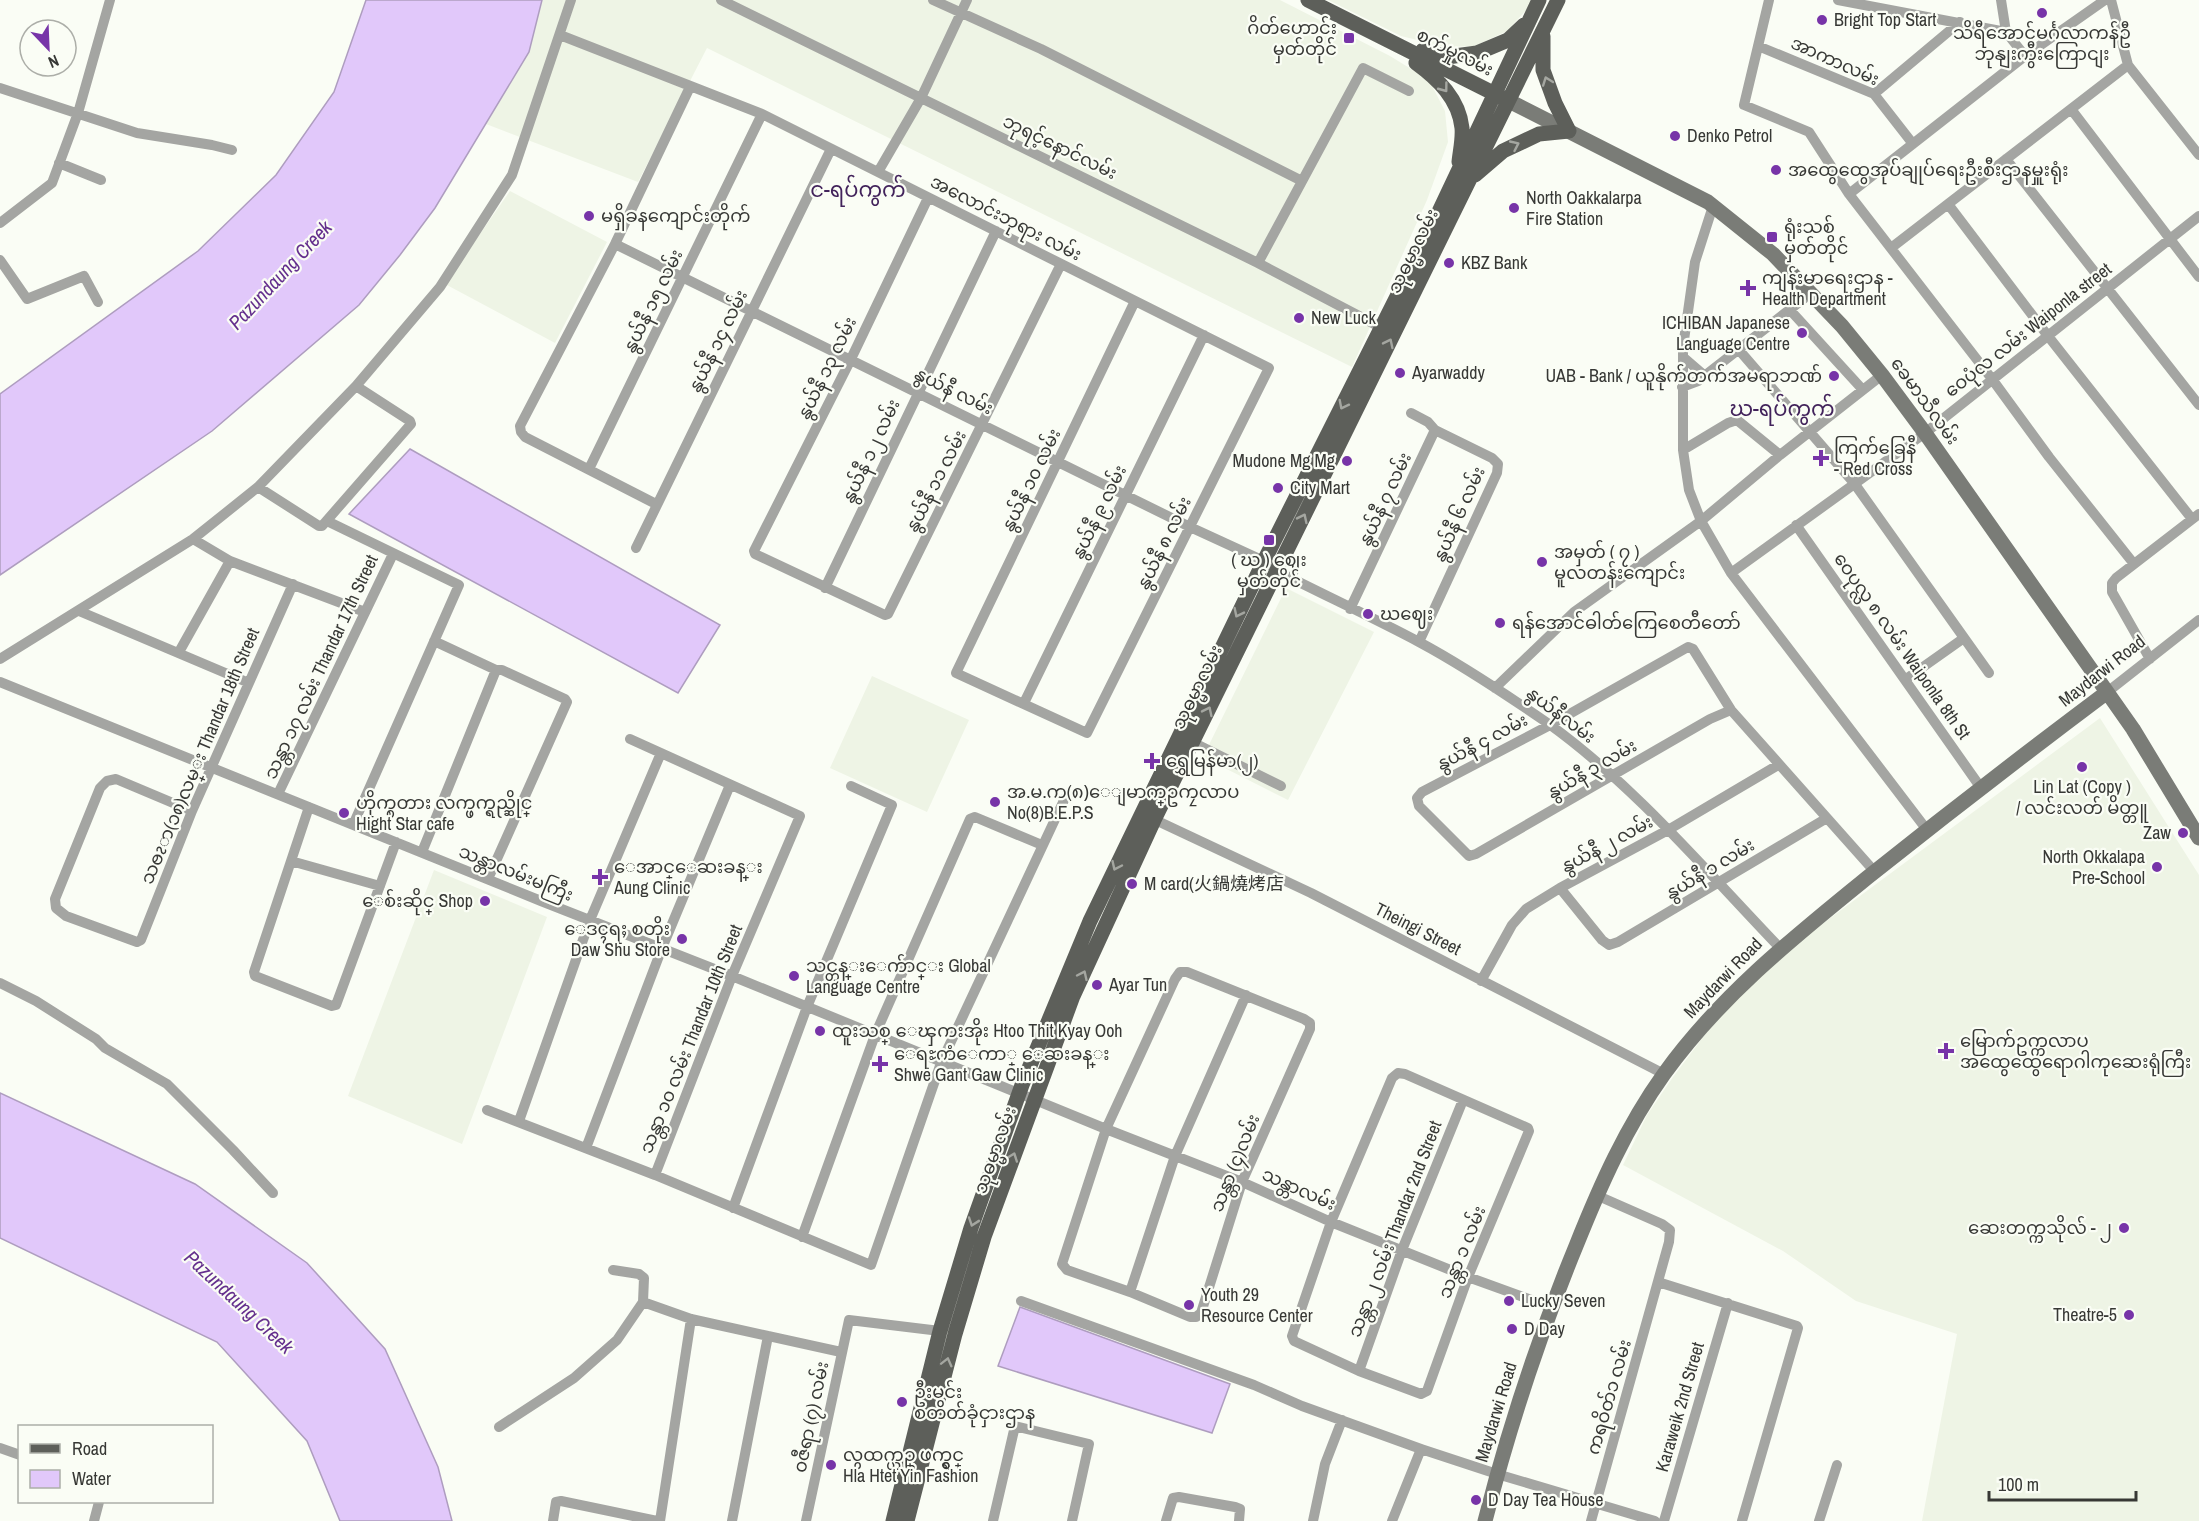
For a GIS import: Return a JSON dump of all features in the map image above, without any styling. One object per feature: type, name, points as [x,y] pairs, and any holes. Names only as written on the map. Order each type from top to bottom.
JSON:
[{"type":"main road","points":[[1308,0],[1383,37],[1447,57],[1477,53],[1508,40],[1529,20]]},
{"type":"main road","name":"သုဓမ္မာလမ်း","points":[[1502,98],[1529,20],[1539,0]]},
{"type":"main road","name":"သုဓမ္မာလမ်း","points":[[1147,816],[1192,742],[1277,571],[1502,98],[1558,0]]},
{"type":"main road","points":[[1464,176],[1503,151],[1539,134],[1569,131],[1555,103],[1543,70],[1544,27]]},
{"type":"main road","points":[[1383,37],[1436,77],[1454,101],[1462,129],[1464,176]]},
{"type":"main road","name":"စက်မှုလမ်း","points":[[1383,37],[1502,98]]},
{"type":"main road","name":"သုဓမ္မာလမ်း","points":[[893,1521],[940,1331],[971,1228],[1027,1095],[1073,996],[1147,816],[1264,561],[1382,328],[1464,176]]},
{"type":"main road","name":"သုဓမ္မာလမ်း","points":[[907,1521],[955,1334],[1027,1095]]},
{"type":"street","points":[[0,223],[52,183],[78,113],[110,0]]},
{"type":"street","points":[[0,659],[193,539],[258,487],[356,386],[440,287],[512,175],[571,0]]},
{"type":"street","name":"ဘုရင့်နောင်လမ်း","points":[[721,0],[1258,263],[1382,328]]},
{"type":"street","points":[[933,0],[1041,49],[1302,181]]},
{"type":"street","points":[[878,172],[921,98],[967,0]]},
{"type":"street","points":[[1769,0],[1744,105],[1809,132],[1849,194],[2049,457],[2134,564]]},
{"type":"street","points":[[1838,0],[2006,32]]},
{"type":"street","points":[[2001,0],[2006,32],[2025,56]]},
{"type":"street","points":[[1849,194],[2025,56],[2105,0]]},
{"type":"street","points":[[2111,0],[2128,65],[2199,154]]},
{"type":"street","points":[[1874,94],[1960,22]]},
{"type":"street","name":"အလောင်းဘုရား လမ်း","points":[[560,35],[762,114],[1269,368]]},
{"type":"street","name":"အာကာလမ်း","points":[[1758,46],[1874,94],[1913,144]]},
{"type":"street","points":[[1891,248],[2128,65]]},
{"type":"street","points":[[1258,263],[1363,68],[1409,91]]},
{"type":"street","points":[[656,504],[525,437],[520,426],[615,244],[690,87]]},
{"type":"street","points":[[0,88],[136,133],[232,150]]},
{"type":"street","name":"ခေမာသီလမ်း","points":[[1502,98],[1713,206],[1773,254],[1810,293],[1882,375],[1925,433],[2133,729],[2199,838]]},
{"type":"street","points":[[2071,109],[2199,277]]},
{"type":"street","name":"နွယ်နီ ၁၅ လမ်း","points":[[589,470],[762,114]]},
{"type":"street","name":"နွယ်နီ ၁၄ လမ်း","points":[[636,548],[831,149]]},
{"type":"street","points":[[2006,159],[2199,405]]},
{"type":"street","points":[[59,163],[101,180]]},
{"type":"street","name":"နွယ်နီ ၁၃ လမ်း","points":[[825,588],[754,552],[850,361],[928,198]]},
{"type":"street","points":[[1948,204],[2048,336],[2196,516],[2112,583],[2112,592],[2150,658]]},
{"type":"street","points":[[1713,206],[1695,262],[1683,357],[1683,450],[1689,490],[1701,521],[1731,573],[1927,830]]},
{"type":"street","name":"ဝေပုံလ လမ်း Waiponla street","points":[[1731,573],[1925,433],[2199,216]]},
{"type":"street","name":"နွယ်နီ ၁၂ လမ်း","points":[[825,588],[996,231]]},
{"type":"street","name":"နွယ်နီ လမ်း","points":[[615,244],[850,361],[918,391],[1190,527],[1264,561],[1277,571]]},
{"type":"street","points":[[0,260],[27,299],[84,276],[98,302]]},
{"type":"street","name":"နွယ်နီ ၁၁ လမ်း","points":[[825,588],[886,615],[1061,264]]},
{"type":"street","points":[[1682,387],[1705,376],[1810,293]]},
{"type":"street","name":"နွယ်နီ ၁၀ လမ်း","points":[[1024,703],[956,673],[1135,301]]},
{"type":"street","points":[[1790,310],[1863,390]]},
{"type":"street","name":"နွယ်နီ ၉ လမ်း","points":[[1024,703],[1204,335]]},
{"type":"street","points":[[1738,350],[1854,483],[1989,673]]},
{"type":"street","points":[[1683,357],[1705,376]]},
{"type":"street","name":"နွယ်နီ ၈ လမ်း","points":[[1024,703],[1089,733],[1269,368]]},
{"type":"street","points":[[1495,688],[1574,612],[1701,521],[1882,375]]},
{"type":"street","points":[[258,487],[319,526],[327,521],[411,424],[410,421],[356,386]]},
{"type":"street","points":[[1411,413],[1428,422],[1435,430]]},
{"type":"street","points":[[1683,450],[1737,420],[1780,455]]},
{"type":"street","name":"နွယ်နီ ၇ လမ်း","points":[[1350,609],[1435,430]]},
{"type":"street","name":"နွယ်နီ ၆ လမ်း","points":[[1419,642],[1497,473],[1498,464],[1492,458],[1435,430]]},
{"type":"street","points":[[327,521],[459,585],[353,825]]},
{"type":"street","name":"ဝေပုလ္လ ၈ လမ်း Waiponla 8th St","points":[[1796,525],[1981,788]]},
{"type":"street","points":[[193,539],[230,561],[365,612]]},
{"type":"street","name":"သန္တာ ၁၇ လမ်း Thandar 17th Street","points":[[278,794],[393,554]]},
{"type":"street","points":[[179,652],[230,561]]},
{"type":"street","name":"နွယ်နီလမ်း","points":[[1277,571],[1419,642],[1495,688],[1550,725],[1613,776],[1668,830],[1779,948]]},
{"type":"street","name":"သႎၩာ(၁၈)လမ္း Thandar 18th Street","points":[[192,811],[116,779],[107,781],[100,788],[55,899],[56,908],[66,916],[140,942],[192,811],[293,585]]},
{"type":"street","points":[[79,611],[249,683]]},
{"type":"street","name":"Maydarwi Road","points":[[1485,1521],[1522,1388],[1551,1307],[1596,1195],[1638,1113],[1664,1074],[1708,1018],[1779,948],[1927,830],[2199,620]]},
{"type":"street","points":[[1906,679],[1964,638]]},
{"type":"street","points":[[434,641],[496,670],[502,670],[565,699],[567,702],[488,879]]},
{"type":"street","name":"နွယ်နီ ၄ လမ်း","points":[[1469,856],[1419,806],[1417,798],[1422,792],[1550,725],[1688,647],[1693,649],[1731,710]]},
{"type":"street","points":[[422,852],[496,670]]},
{"type":"street","name":"သန္တာလမ်းမကြီး","points":[[0,682],[1027,1095]]},
{"type":"street","points":[[1731,710],[1875,872]]},
{"type":"street","name":"နွယ်နီ ၃ လမ်း","points":[[1469,856],[1710,719],[1731,710]]},
{"type":"street","points":[[586,1148],[662,948],[730,785],[630,740]]},
{"type":"street","points":[[1192,742],[1281,786]]},
{"type":"street","points":[[519,1120],[590,920],[661,753]]},
{"type":"street","name":"နွယ်နီ ၂ လမ်း","points":[[1481,981],[1512,925],[1526,909],[1560,888],[1668,830],[1778,765]]},
{"type":"street","name":"သန္တာ ၁၀ လမ်း Thandar 10th Street","points":[[655,1175],[732,976],[800,816],[730,785]]},
{"type":"street","points":[[732,1208],[807,1007],[892,805],[851,786]]},
{"type":"street","points":[[487,1110],[519,1120],[871,1264],[941,1061],[1065,798]]},
{"type":"street","points":[[309,807],[253,975],[332,1006],[336,1005],[396,842]]},
{"type":"street","name":"Theingi Street","points":[[1147,816],[1311,892],[1664,1074]]},
{"type":"street","points":[[802,1237],[875,1035],[973,817],[1042,845]]},
{"type":"street","name":"နွယ်နီ ၁ လမ်း","points":[[1560,888],[1602,940],[1609,945],[1718,884],[1827,818]]},
{"type":"street","points":[[291,861],[380,886]]},
{"type":"street","points":[[1180,972],[1187,972],[1246,995],[1175,1156],[1130,1292],[1067,1270],[1062,1264],[1106,1129],[1174,979],[1180,972]]},
{"type":"street","points":[[0,983],[36,1001],[96,1039],[105,1048],[167,1084],[234,1150],[273,1193]]},
{"type":"street","name":"သန္တာ (၄)လမ်း","points":[[1130,1292],[1190,1317],[1196,1317],[1201,1312],[1242,1182],[1310,1029],[1310,1023],[1246,995]]},
{"type":"street","points":[[1359,1371],[1294,1341],[1292,1336],[1331,1222],[1392,1078],[1398,1073],[1406,1074],[1463,1100]]},
{"type":"street","name":"သန္တာလမ်း","points":[[1027,1095],[1106,1129],[1242,1182],[1331,1222],[1468,1277],[1551,1307]]},
{"type":"street","name":"သန္တာ ၁ လမ်း","points":[[1359,1371],[1420,1394],[1426,1390],[1468,1277],[1529,1134],[1528,1128],[1463,1100]]},
{"type":"street","name":"သန္တာ ၂ လမ်း Thandar 2nd Street","points":[[1359,1371],[1402,1250],[1463,1100]]},
{"type":"street","name":"ကရဝိတ်၁ လမ်း","points":[[1591,1521],[1669,1242],[1670,1230],[1662,1224],[1596,1195]]},
{"type":"street","points":[[499,1427],[574,1378],[617,1340],[643,1302],[644,1278],[639,1274],[613,1270]]},
{"type":"street","points":[[1658,1282],[1728,1303],[1798,1328],[1743,1521]]},
{"type":"street","points":[[1021,1301],[1254,1385],[1421,1449],[1655,1521]]},
{"type":"street","points":[[643,1302],[690,1319],[841,1352]]},
{"type":"street","name":"Karaweik 2nd Street","points":[[1664,1521],[1728,1303]]},
{"type":"street","points":[[553,1521],[556,1502],[561,1501],[659,1521],[690,1319]]},
{"type":"street","name":"၀ဇီရာ (၇) လမ်း","points":[[806,1521],[849,1320],[940,1331]]},
{"type":"street","points":[[732,1521],[768,1336]]},
{"type":"street","points":[[1313,1521],[1325,1464],[1342,1420]]},
{"type":"street","points":[[993,1521],[1015,1426],[1089,1444],[1072,1521]]},
{"type":"street","points":[[0,1448],[18,1454]]},
{"type":"street","points":[[1392,1521],[1421,1449]]},
{"type":"street","points":[[1819,1521],[1837,1466]]},
{"type":"street","points":[[1166,1521],[1173,1498],[1235,1507],[1240,1509],[1239,1521]]},
{"type":"street","points":[[94,1521],[99,1503]]},
{"type":"shaded area","points":[[542,0],[1280,0],[1390,56],[1429,80],[1445,111],[1448,142],[1427,200],[1352,367],[707,48],[638,182],[486,124],[529,52]]},
{"type":"shaded area","points":[[1328,0],[1532,0],[1529,7],[1507,31],[1475,46],[1446,47],[1401,36]]},
{"type":"shaded area","points":[[510,191],[607,242],[555,343],[445,284]]},
{"type":"shaded area","points":[[1286,588],[1374,632],[1288,800],[1203,757]]},
{"type":"shaded area","points":[[872,676],[969,720],[927,812],[830,768]]},
{"type":"shaded area","name":"မြောက်ဥက္ကလာပ အထွေထွေရောဂါကုဆေးရုံကြီး","points":[[2100,718],[2199,875],[2199,1521],[1922,1521],[1957,1334],[1856,1301],[1783,1251],[1623,1165],[1647,1115],[1673,1077],[1713,1024],[1779,956]]},
{"type":"shaded area","points":[[434,870],[547,917],[462,1144],[348,1096]]},
{"type":"water","name":"Pazundaung Creek","points":[[366,0],[542,0],[529,52],[435,208],[359,305],[212,431],[0,575],[0,394],[198,251],[276,175],[334,92]]},
{"type":"water","points":[[410,449],[720,625],[678,693],[349,514]]},
{"type":"water","name":"Pazundaung Creek","points":[[0,1093],[195,1184],[307,1263],[385,1349],[438,1467],[452,1521],[340,1521],[307,1441],[217,1342],[0,1238]]},
{"type":"water","points":[[1020,1307],[1230,1384],[1212,1433],[998,1366]]},
{"type":"place","name":"သိရီအောင်မင်္ဂလာကန်ဦ ဘုနျးကွီးကြောငျး","points":[[2042,13]]},
{"type":"place","name":"Bright Top Start","points":[[1822,20]]},
{"type":"place","name":"ဂိတ်ဟောင်း မှတ်တိုင်","points":[[1349,38]]},
{"type":"place","name":"Denko Petrol","points":[[1675,136]]},
{"type":"place","name":"အထွေထွေအုပ်ချုပ်ရေးဦးစီးဌာနမှူးရုံး","points":[[1776,170]]},
{"type":"place","name":"North Oakkalarpa Fire Station","points":[[1514,208]]},
{"type":"place","name":"မရှိခနကျောင်းတိုက်","points":[[589,216]]},
{"type":"place","name":"ရုံးသစ် မှတ်တိုင်","points":[[1772,237]]},
{"type":"place","name":"KBZ Bank","points":[[1449,263]]},
{"type":"place","name":"ကျန်းမာရေးဌာန - Health Department","points":[[1748,288]]},
{"type":"place","name":"New Luck","points":[[1299,318]]},
{"type":"place","name":"ICHIBAN Japanese Language Centre","points":[[1802,333]]},
{"type":"place","name":"Ayarwaddy","points":[[1400,373]]},
{"type":"place","name":"UAB - Bank / ယူနိုက်တက်အမရာဘဏ်","points":[[1834,376]]},
{"type":"place","name":"ကြက်ခြေနီ - Red Cross","points":[[1821,458]]},
{"type":"place","name":"Mudone Mg Mg","points":[[1347,461]]},
{"type":"place","name":"City Mart","points":[[1278,488]]},
{"type":"place","name":"( ဃ ) ဈေး မှတ်တိုင်","points":[[1269,540]]},
{"type":"place","name":"အမှတ် ( ၇ ) မူလတန်းကျောင်း","points":[[1542,562]]},
{"type":"place","name":"ဃဈေး","points":[[1368,614]]},
{"type":"place","name":"ရန်အောင်ဓါတ်ကြေစေတီတော်","points":[[1500,623]]},
{"type":"place","name":"ရွှေမြန်မာ(၂)","points":[[1152,761]]},
{"type":"place","name":"Lin Lat (Copy ) / လင်းလတ် မိတ္တူ","points":[[2082,767]]},
{"type":"place","name":"အ.မ.က(၈)ေျမာက္ဥကၠလာပ No(8)B.E.P.S","points":[[995,802]]},
{"type":"place","name":"ဟိုက္စတား လက္ဖက္ရည္ဆိုင္ Hight Star cafe","points":[[344,813]]},
{"type":"place","name":"Zaw","points":[[2183,833]]},
{"type":"place","name":"North Okkalapa Pre-School","points":[[2157,867]]},
{"type":"place","name":"ေအာင္ေဆးခန္း Aung Clinic","points":[[600,877]]},
{"type":"place","name":"M card(火鍋燒烤店","points":[[1132,884]]},
{"type":"place","name":"ေစ်းဆိုင္ Shop","points":[[485,901]]},
{"type":"place","name":"ေဒၚရႈ စတိုး Daw Shu Store","points":[[682,939]]},
{"type":"place","name":"သင္တန္းေက်ာင္း Global Language Centre","points":[[794,976]]},
{"type":"place","name":"Ayar Tun","points":[[1097,985]]},
{"type":"place","name":"ထူးသစ္ ေၾကးအိုး Htoo Thit Kyay Ooh","points":[[820,1031]]},
{"type":"place","name":"မြောက်ဥက္ကလာပ အထွေထွေရောဂါကုဆေးရုံကြီး","points":[[1946,1051]]},
{"type":"place","name":"ေရႊကံေကာ္ ေဆးခန္း Shwe Gant Gaw Clinic","points":[[880,1064]]},
{"type":"place","name":"ဆေးတက္ကသိုလ် - ၂","points":[[2124,1228]]},
{"type":"place","name":"Lucky Seven","points":[[1509,1301]]},
{"type":"place","name":"Youth 29 Resource Center","points":[[1189,1305]]},
{"type":"place","name":"Theatre-5","points":[[2129,1315]]},
{"type":"place","name":"D Day","points":[[1512,1329]]},
{"type":"place","name":"ဦးမင်း စတိတ်ခုံငှားဌာန","points":[[902,1402]]},
{"type":"place","name":"လွထက္ယဥ္ ဖက္ရွင္ Hla Htet Yin Fashion","points":[[831,1465]]},
{"type":"place","name":"D Day Tea House","points":[[1476,1500]]},
{"type":"district","name":"င-ရပ်ကွက်","points":[[858,190]]},
{"type":"district","name":"ဃ-ရပ်ကွက်","points":[[1782,409]]}]
